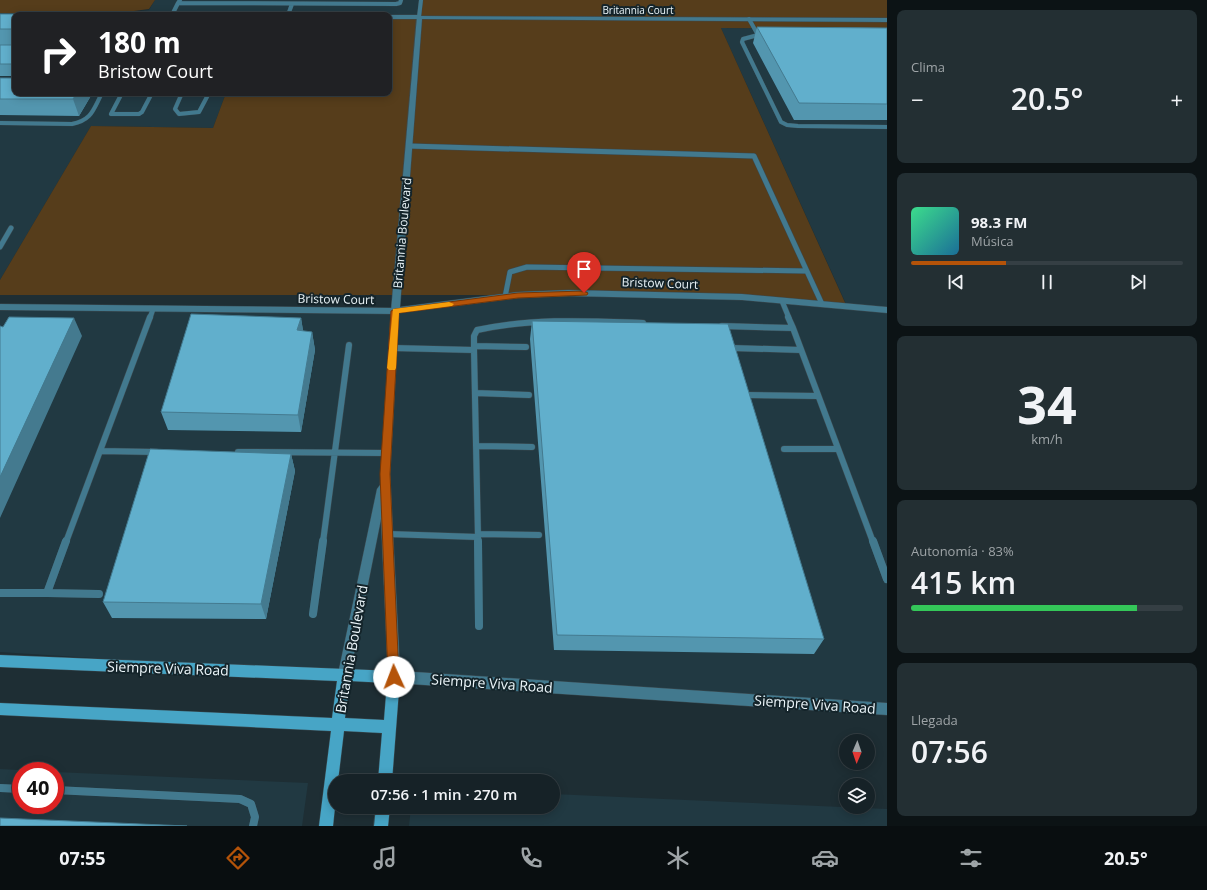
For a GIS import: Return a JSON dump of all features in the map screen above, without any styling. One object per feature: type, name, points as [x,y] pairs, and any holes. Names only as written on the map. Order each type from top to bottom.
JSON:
[{"type":"main road","name":"Siempre Viva Road","points":[[0,661],[394,677]]},
{"type":"main road","name":"Britannia Boulevard","points":[[326,826],[344,674]]},
{"type":"main road","name":"Britannia Boulevard","points":[[386,774],[394,677]]},
{"type":"main road","points":[[0,709],[390,727]]},
{"type":"main road","points":[[381,826],[382,814]]},
{"type":"street","name":"Britannia Court","points":[[392,17],[887,20]]},
{"type":"street","name":"Britannia Boulevard","points":[[394,677],[385,474],[395,311],[419,17]]},
{"type":"street","name":"Bristow Court","points":[[0,307],[395,311],[505,297],[569,293],[742,297],[887,310]]},
{"type":"street","name":"Britannia Boulevard","points":[[344,674],[385,474]]},
{"type":"street","name":"Siempre Viva Road","points":[[394,677],[887,709]]},
{"type":"lane","points":[[174,12],[179,2],[396,4],[400,3],[401,0]]},
{"type":"lane","points":[[419,17],[421,0]]},
{"type":"lane","points":[[289,12],[292,4]]},
{"type":"lane","points":[[749,19],[758,35]]},
{"type":"lane","points":[[765,35],[758,35],[743,39],[742,42],[781,122],[787,125],[798,126],[887,127]]},
{"type":"lane","points":[[0,124],[72,124],[83,122],[89,118],[100,96]]},
{"type":"lane","points":[[120,96],[111,114],[139,114],[142,112],[150,96]]},
{"type":"lane","points":[[181,96],[175,110],[179,114],[199,112],[207,96]]},
{"type":"lane","points":[[409,146],[754,156],[822,304]]},
{"type":"lane","points":[[0,247],[11,228]]},
{"type":"lane","points":[[505,297],[510,272],[527,267],[806,271]]},
{"type":"lane","points":[[782,301],[887,579]]},
{"type":"lane","points":[[47,593],[153,309]]},
{"type":"lane","points":[[479,626],[474,348],[474,336],[477,330],[504,325],[560,320],[653,323]]},
{"type":"lane","points":[[715,325],[793,328]]},
{"type":"lane","points":[[313,614],[349,345]]},
{"type":"lane","points":[[393,348],[526,347]]},
{"type":"lane","points":[[732,348],[801,350]]},
{"type":"lane","points":[[475,393],[529,395]]},
{"type":"lane","points":[[746,396],[818,396]]},
{"type":"lane","points":[[476,446],[532,447]]},
{"type":"lane","points":[[784,448],[838,449]]},
{"type":"lane","points":[[100,451],[163,452]]},
{"type":"lane","points":[[233,452],[386,453]]},
{"type":"lane","points":[[388,534],[539,536]]},
{"type":"lane","points":[[0,592],[99,594]]},
{"type":"lane","points":[[0,788],[12,789]]},
{"type":"lane","points":[[64,790],[240,799],[251,804],[255,817],[253,826]]},
{"type":"shaded area","points":[[0,0],[155,0],[149,9],[126,12],[0,13]]},
{"type":"shaded area","points":[[155,0],[419,0],[419,17],[392,15],[392,12],[131,12],[149,10]]},
{"type":"shaded area","points":[[421,0],[887,0],[887,29],[721,28],[847,307],[742,297],[518,295],[0,295],[0,280],[91,126],[213,128],[225,96],[392,96],[392,17],[419,17]]},
{"type":"shaded area","points":[[0,13],[12,13],[12,96],[225,96],[213,128],[91,126],[0,280]]},
{"type":"shaded area","points":[[721,28],[887,29],[887,709],[0,652],[0,307],[395,311],[518,295],[742,297],[847,306]]},
{"type":"shaded area","points":[[0,769],[12,770],[12,814],[64,814],[64,772],[308,783],[302,826],[0,826]]},
{"type":"shaded area","points":[[560,794],[839,807],[839,814],[875,814],[875,808],[887,809],[887,826],[409,826],[410,814],[560,814]]},
{"type":"building","points":[[0,14],[12,14],[12,29],[0,29]]},
{"type":"building","points":[[757,27],[887,28],[887,104],[799,103]]},
{"type":"building","points":[[0,45],[12,45],[12,64],[0,64]]},
{"type":"building","points":[[0,78],[12,78],[12,96],[75,96],[73,99],[0,99]]},
{"type":"building","points":[[191,314],[301,318],[297,330],[312,332],[298,415],[161,412]]},
{"type":"building","points":[[9,317],[74,318],[0,477],[0,326],[3,327]]},
{"type":"building","points":[[532,321],[728,324],[824,639],[557,635]]},
{"type":"building","points":[[150,449],[291,454],[261,604],[103,602]]},
{"type":"building","points":[[0,818],[187,826],[0,826]]},
{"type":"slow traffic","points":[[392,368],[395,311],[449,304]]},
{"type":"route","points":[[394,677],[385,474],[395,311],[518,295],[584,293]]}]
